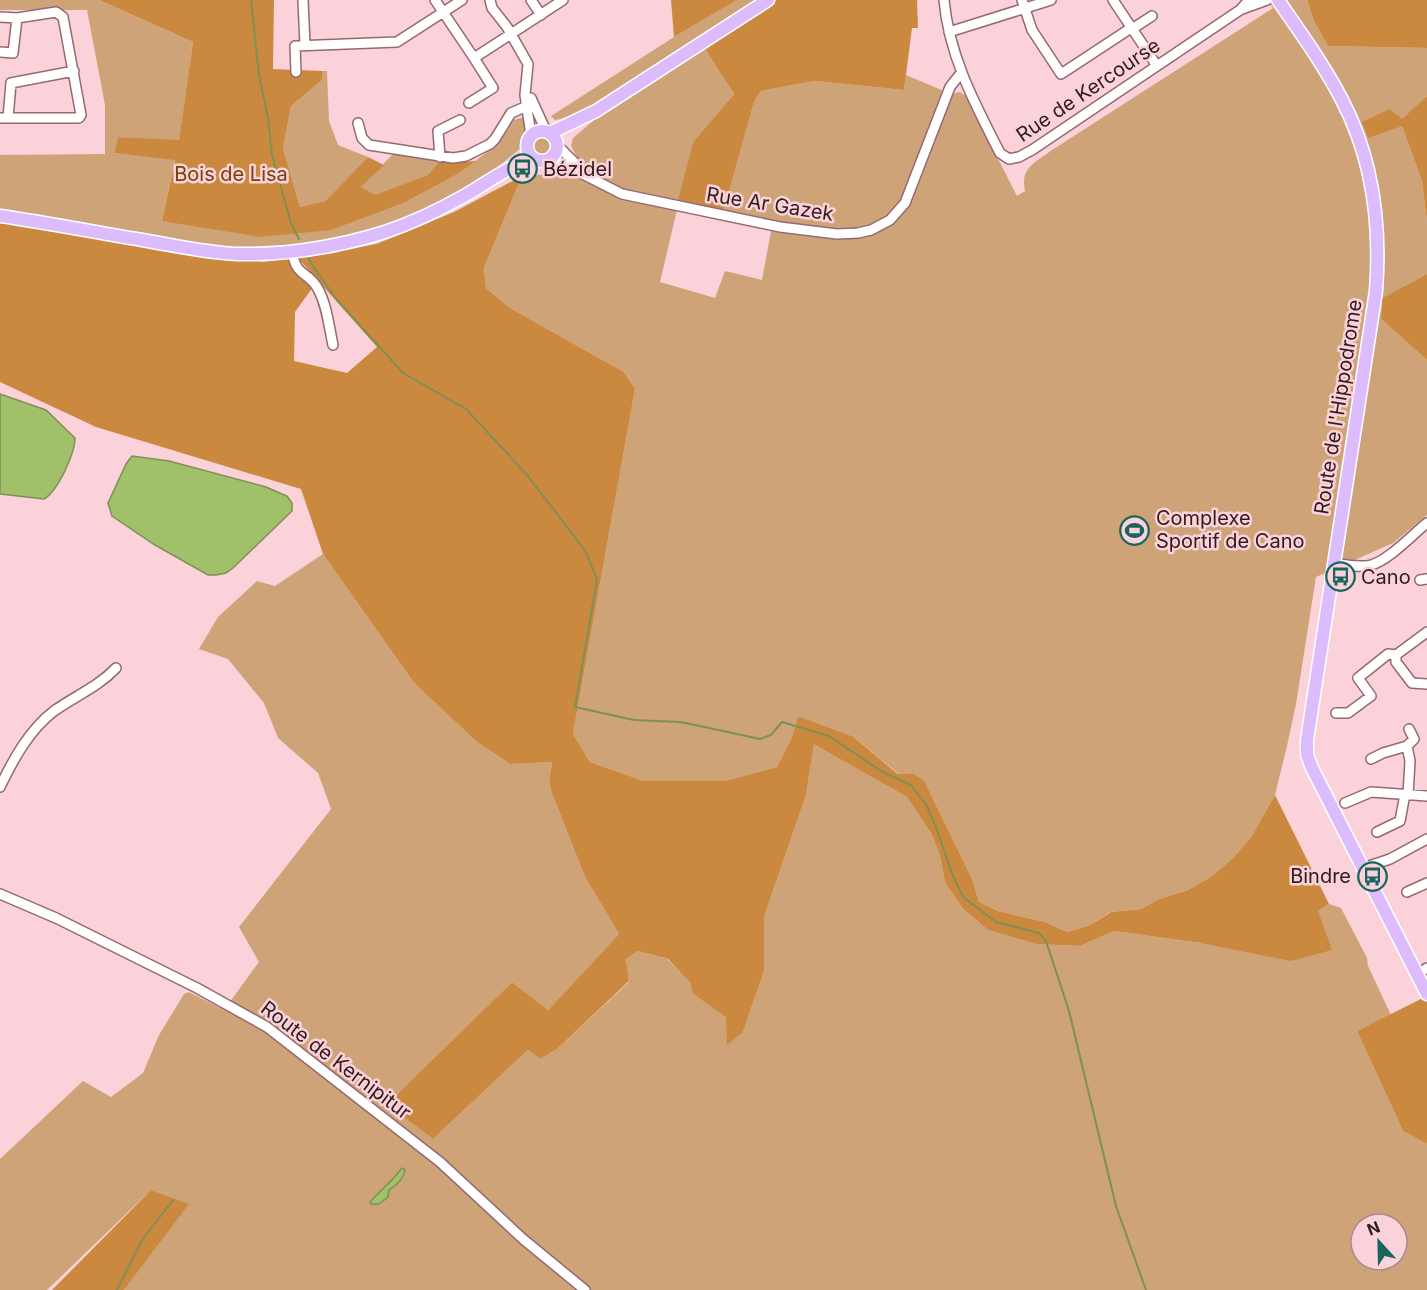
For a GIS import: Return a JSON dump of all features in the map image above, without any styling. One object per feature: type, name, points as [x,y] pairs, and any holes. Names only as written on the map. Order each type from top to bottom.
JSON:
[{"type":"main road","points":[[553,138],[768,0]]},
{"type":"main road","name":"Route de l'Hippodrome","points":[[1278,0],[1329,75],[1343,101],[1358,137],[1369,174],[1377,219],[1376,291],[1307,740],[1307,755],[1363,868],[1422,971],[1427,994]]},
{"type":"main road","points":[[493,177],[518,156],[536,132],[553,138]]},
{"type":"main road","points":[[0,216],[213,252],[269,254],[292,252],[338,245],[397,228],[465,196],[493,177],[517,166],[551,158],[553,138]]},
{"type":"main road","points":[[529,140],[530,155],[536,160]]},
{"type":"street","points":[[303,0],[305,45]]},
{"type":"street","points":[[435,0],[492,88],[469,103]]},
{"type":"street","points":[[296,72],[295,45],[397,42],[462,0]]},
{"type":"street","points":[[490,0],[498,18],[512,34],[528,64],[525,95],[530,105],[529,140]]},
{"type":"street","points":[[531,0],[541,15]]},
{"type":"street","points":[[474,58],[563,0]]},
{"type":"street","name":"Rue de Kercourse","points":[[944,0],[949,32],[961,73],[1000,153],[1009,159],[1032,150],[1240,10],[1267,0]]},
{"type":"street","points":[[949,32],[1023,4],[1051,0]]},
{"type":"street","points":[[1113,0],[1157,66]]},
{"type":"street","name":"Rue de Kercourse","points":[[1240,10],[1249,0]]},
{"type":"street","points":[[1023,4],[1032,30],[1061,74],[1152,16]]},
{"type":"street","points":[[0,17],[17,18],[56,12],[63,17],[74,71],[81,115],[79,118],[4,118],[11,83],[74,71]]},
{"type":"street","points":[[0,52],[13,53],[17,18]]},
{"type":"street","name":"Rue Ar Gazek","points":[[551,158],[622,194],[780,227],[837,234],[872,230],[890,220],[905,203],[950,87],[961,73]]},
{"type":"street","points":[[358,123],[362,138],[369,145],[440,157],[466,156],[484,148],[495,139],[511,113],[530,105]]},
{"type":"street","name":"Rue Ar Gazek","points":[[530,105],[553,138],[590,178]]},
{"type":"street","points":[[440,157],[437,133],[460,120]]},
{"type":"street","points":[[292,252],[297,270],[311,279],[321,295],[333,345]]},
{"type":"street","points":[[1334,563],[1372,565],[1383,559],[1427,523]]},
{"type":"street","points":[[1336,713],[1348,713],[1371,696],[1358,678],[1388,654],[1396,655],[1427,632]]},
{"type":"street","points":[[1396,655],[1396,662],[1412,683],[1427,684]]},
{"type":"street","points":[[0,787],[12,763],[53,712],[104,680],[116,668]]},
{"type":"street","points":[[1371,759],[1407,746],[1414,739],[1409,729]]},
{"type":"street","points":[[1377,832],[1400,821],[1410,761],[1407,746]]},
{"type":"street","points":[[1346,803],[1371,792],[1427,796]]},
{"type":"street","points":[[1363,868],[1390,859],[1427,839]]},
{"type":"street","points":[[1407,892],[1427,883]]},
{"type":"street","name":"Route de Kernipitur","points":[[0,894],[56,918],[197,988],[267,1028],[440,1162],[523,1239],[585,1290]]},
{"type":"shaded area","points":[[0,0],[99,0],[193,42],[179,141],[118,137],[114,153],[175,159],[162,221],[332,230],[404,203],[456,175],[497,145],[514,120],[524,117],[527,132],[521,148],[494,170],[436,207],[394,226],[339,240],[261,249],[206,246],[0,211],[0,155],[105,154],[105,105],[87,10],[0,10]]},
{"type":"shaded area","points":[[737,0],[761,0],[578,118],[555,120],[551,116],[674,37]]},
{"type":"shaded area","points":[[1267,0],[1307,0],[1314,21],[1328,46],[1427,48],[1427,96],[1402,120],[1402,126],[1422,181],[1427,221],[1427,274],[1382,298],[1381,319],[1427,360],[1427,515],[1393,543],[1316,577],[1296,704],[1275,795],[1251,837],[1233,858],[1212,876],[1188,890],[1159,899],[1141,909],[1110,912],[1090,925],[1067,932],[1045,922],[998,911],[979,902],[972,879],[924,780],[914,774],[899,774],[852,736],[798,716],[792,737],[777,767],[724,781],[644,781],[590,762],[573,734],[635,389],[624,372],[510,308],[486,288],[484,268],[522,176],[565,173],[578,159],[571,146],[573,138],[606,110],[705,49],[734,94],[693,142],[660,282],[715,298],[725,271],[762,280],[773,221],[724,210],[754,102],[761,91],[815,81],[904,90],[906,75],[951,94],[960,92],[966,96],[1017,196],[1025,191],[1025,176],[1035,162],[1273,8]]},
{"type":"shaded area","points":[[322,71],[327,71],[329,121],[338,145],[368,157],[325,201],[300,207],[283,148],[291,106],[322,80]]},
{"type":"shaded area","points":[[542,135],[550,138],[553,146],[550,154],[542,157],[534,154],[531,146],[534,138]]},
{"type":"shaded area","points":[[393,154],[440,160],[428,175],[375,196],[361,187]]},
{"type":"shaded area","points":[[0,394],[46,410],[75,438],[65,471],[55,488],[44,499],[0,494]]},
{"type":"shaded area","points":[[132,456],[169,461],[266,487],[287,496],[292,503],[292,511],[233,568],[226,573],[208,575],[155,545],[112,516],[108,503]]},
{"type":"shaded area","points":[[323,554],[414,683],[477,742],[510,764],[552,762],[549,780],[551,791],[585,877],[619,934],[548,1010],[512,982],[388,1103],[433,1139],[528,1050],[540,1059],[557,1049],[629,982],[626,959],[638,951],[667,959],[691,982],[693,994],[727,1017],[727,1044],[743,1032],[764,971],[764,917],[806,795],[814,743],[907,797],[931,833],[940,856],[945,882],[963,909],[988,930],[1035,944],[1080,946],[1114,931],[1201,943],[1318,911],[1329,904],[1341,908],[1367,958],[1368,966],[1391,1015],[1357,1031],[1403,1131],[1427,1144],[1427,1290],[124,1290],[188,1204],[151,1190],[47,1290],[0,1290],[0,1159],[83,1081],[111,1097],[143,1073],[159,1035],[184,994],[189,992],[224,1010],[259,962],[239,927],[331,809],[318,773],[278,738],[264,703],[228,659],[199,649],[218,617],[257,581],[275,586]]},
{"type":"shaded area","points":[[402,1168],[405,1170],[403,1176],[389,1190],[388,1197],[379,1204],[371,1204],[370,1202]]},
{"type":"green space","name":"Bois de Lisa","points":[[99,0],[274,0],[273,69],[322,71],[322,80],[291,106],[283,148],[300,207],[325,201],[368,157],[384,165],[361,187],[375,195],[428,175],[440,160],[476,161],[456,175],[404,203],[332,230],[260,237],[162,221],[175,160],[114,153],[118,137],[179,140],[193,42]]},
{"type":"green space","points":[[671,0],[737,0],[674,37]]},
{"type":"green space","points":[[776,0],[917,0],[918,28],[912,28],[904,90],[815,81],[761,91],[754,102],[724,210],[678,201],[693,142],[734,94],[705,49]]},
{"type":"green space","points":[[1307,0],[1427,0],[1427,48],[1328,46],[1314,21]]},
{"type":"green space","points":[[1427,96],[1427,221],[1422,181],[1402,126],[1368,138],[1362,122],[1390,109],[1402,119]]},
{"type":"green space","points":[[522,176],[484,268],[486,288],[510,308],[624,372],[635,389],[573,734],[590,762],[644,781],[724,781],[777,767],[792,737],[798,716],[852,736],[898,774],[914,774],[924,780],[972,879],[979,902],[998,911],[1045,922],[1067,932],[1090,925],[1111,912],[1141,909],[1159,899],[1188,890],[1212,876],[1233,858],[1251,837],[1275,795],[1329,904],[1318,911],[1332,950],[1291,961],[1201,943],[1114,931],[1080,946],[1035,944],[988,930],[963,909],[945,882],[940,856],[931,833],[907,797],[814,744],[806,795],[764,917],[764,971],[743,1032],[727,1045],[726,1017],[693,994],[690,982],[668,959],[638,951],[626,959],[629,981],[557,1049],[540,1059],[528,1050],[433,1139],[387,1104],[512,982],[548,1010],[619,934],[585,877],[551,791],[549,780],[552,762],[510,764],[477,742],[414,683],[323,554],[301,489],[96,427],[0,382],[0,222],[263,262],[288,259],[295,271],[313,287],[295,312],[294,361],[347,373],[377,347],[298,258],[376,244],[454,212]]},
{"type":"green space","points":[[1427,274],[1427,360],[1381,319],[1382,298]]},
{"type":"green space","points":[[1427,996],[1427,1144],[1403,1131],[1357,1031]]},
{"type":"green space","points":[[151,1190],[189,1204],[124,1290],[52,1290]]},
{"type":"waterway","points":[[251,0],[259,75],[268,118],[272,155],[291,223],[299,239]]},
{"type":"waterway","points":[[309,258],[337,300],[403,373],[466,409],[528,476],[586,552],[597,580],[575,707],[634,720],[680,722],[760,739],[771,735],[782,722],[829,736],[881,771],[911,785],[927,806],[963,897],[996,922],[1039,933],[1046,941],[1069,1011],[1116,1206],[1146,1290]]},
{"type":"waterway","points":[[117,1290],[142,1240],[173,1200]]},
{"type":"place","name":"Bézidel","points":[[522,169]]},
{"type":"place","name":"Complexe Sportif de Cano","points":[[1135,530]]},
{"type":"place","name":"Cano","points":[[1340,577]]},
{"type":"place","name":"Bindre","points":[[1372,876]]}]
